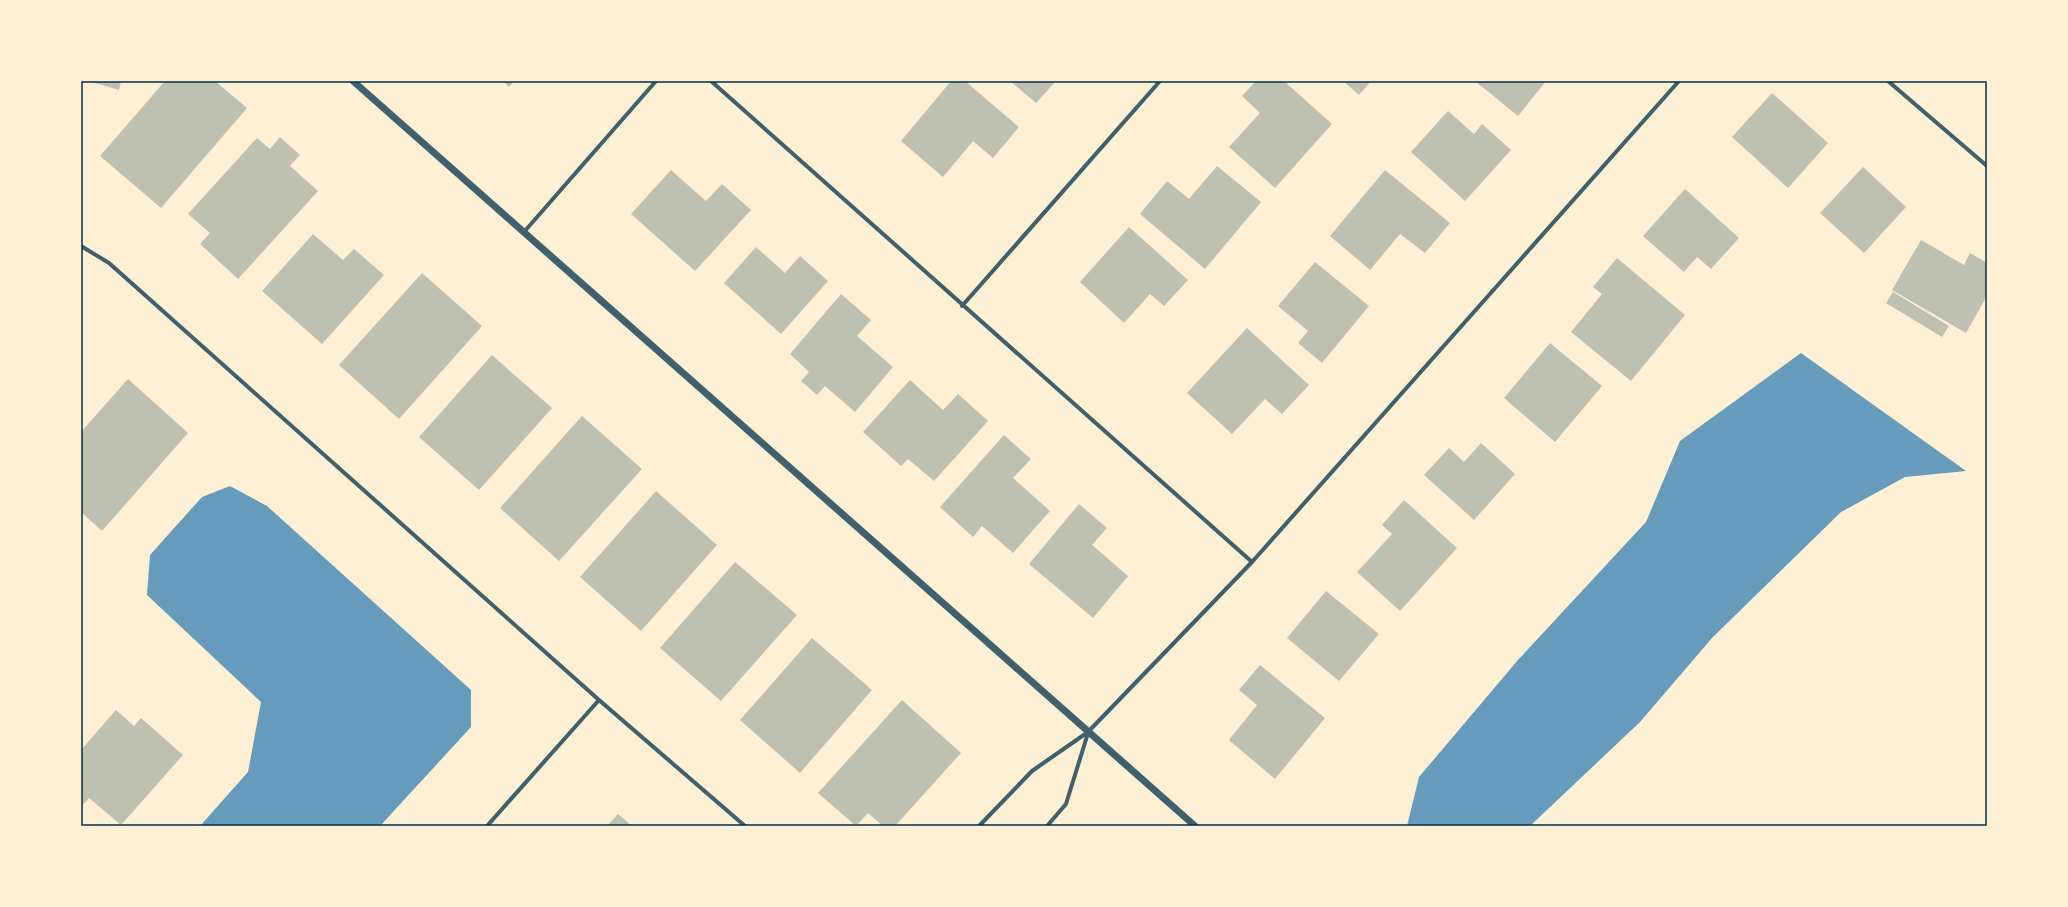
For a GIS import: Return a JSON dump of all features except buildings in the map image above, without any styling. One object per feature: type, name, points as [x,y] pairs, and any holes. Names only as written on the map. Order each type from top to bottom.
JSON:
[{"type":"street","points":[[353,81],[1195,826]]},
{"type":"street","points":[[524,232],[656,81]]},
{"type":"street","points":[[711,81],[962,306],[1252,562]]},
{"type":"street","points":[[962,306],[1160,81]]},
{"type":"street","points":[[979,826],[1032,770],[1088,732],[1252,562],[1679,81]]},
{"type":"street","points":[[1888,81],[1987,166]]},
{"type":"street","points":[[81,246],[109,263],[599,700],[745,826]]},
{"type":"street","points":[[488,826],[599,700]]},
{"type":"street","points":[[1047,826],[1066,804],[1088,732]]},
{"type":"water","points":[[1801,353],[1966,471],[1905,477],[1841,512],[1712,638],[1640,722],[1530,826],[1407,826],[1419,777],[1518,660],[1646,522],[1680,441]]},
{"type":"water","points":[[230,486],[267,506],[471,690],[471,727],[380,826],[200,826],[248,772],[261,702],[147,595],[150,555],[202,497]]}]
